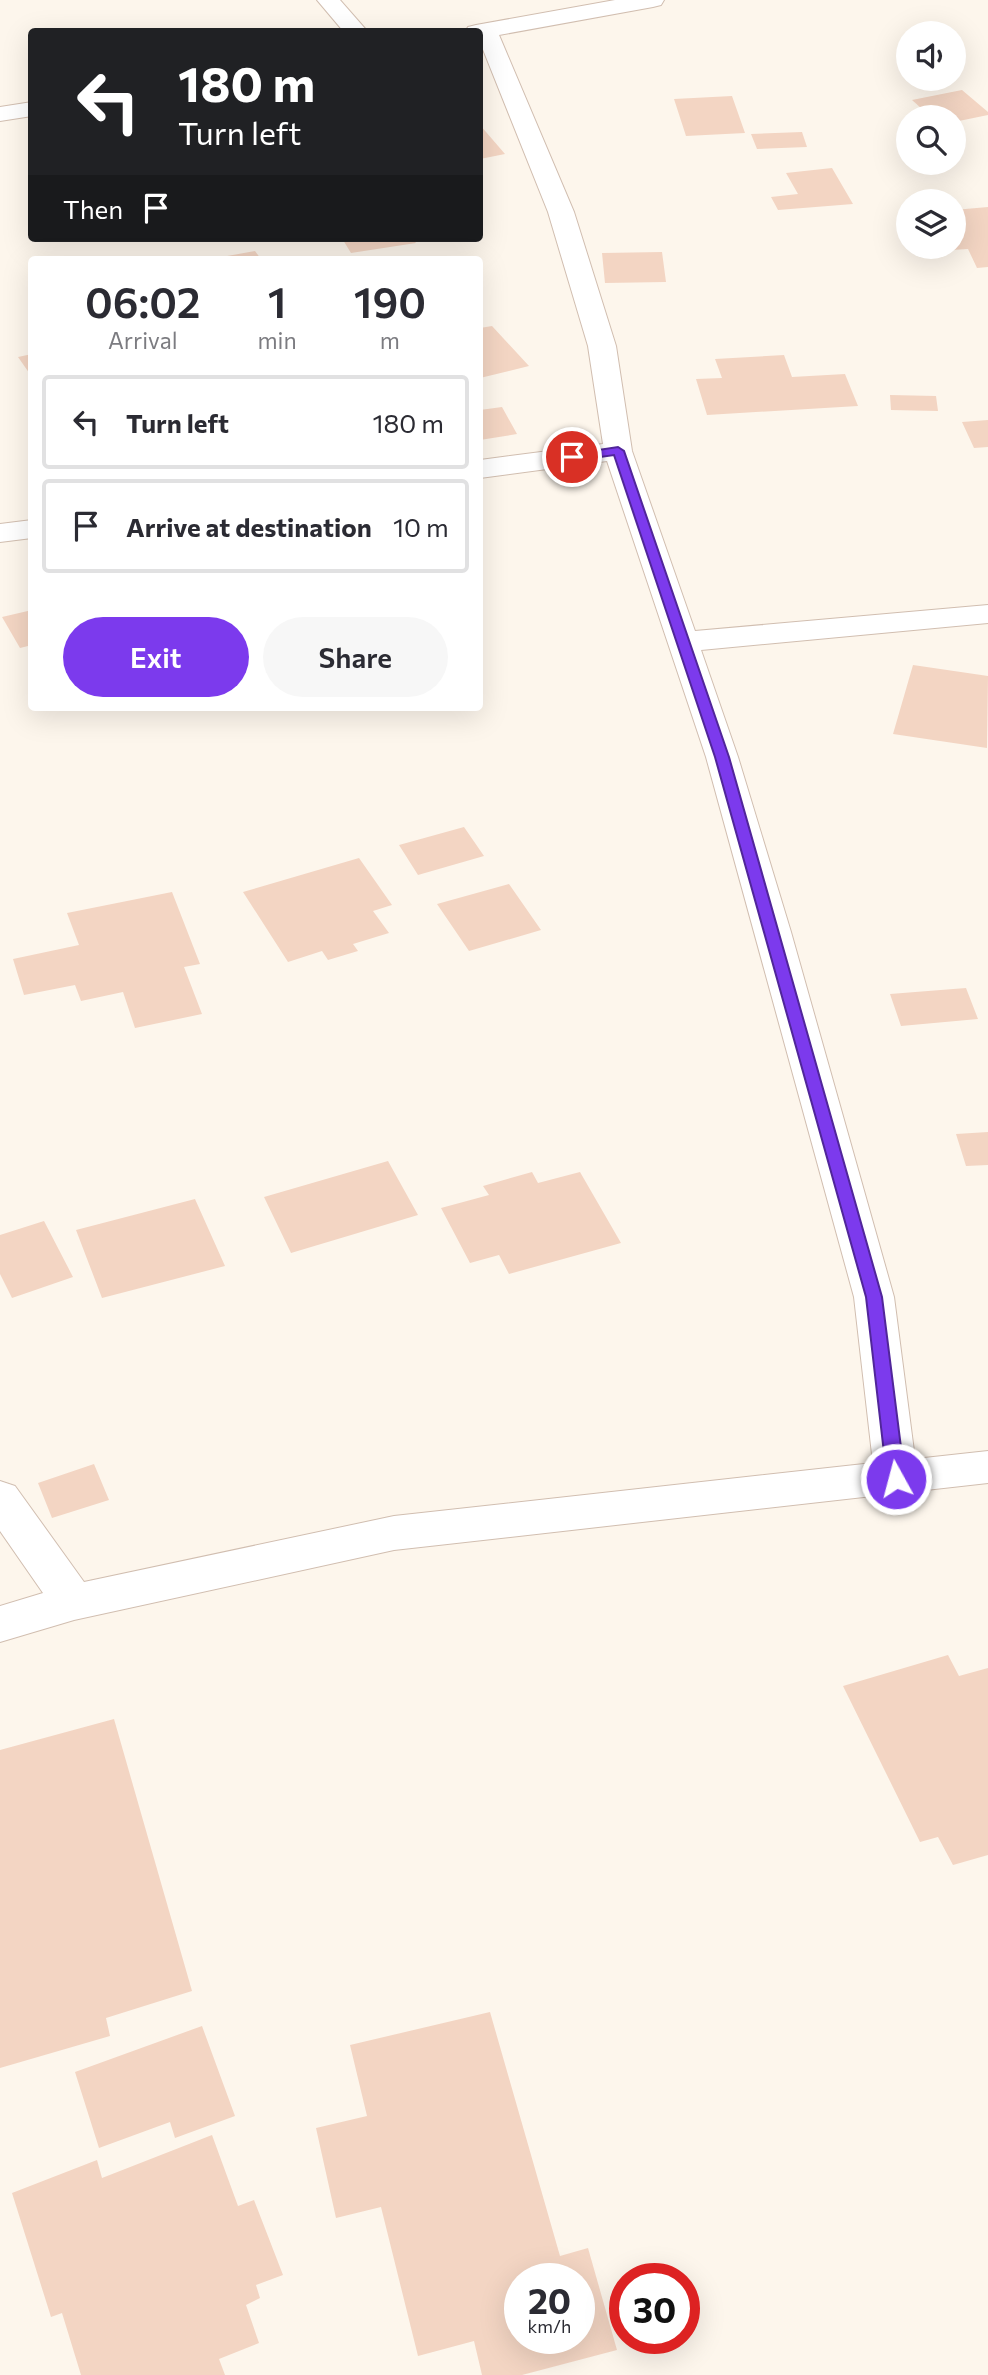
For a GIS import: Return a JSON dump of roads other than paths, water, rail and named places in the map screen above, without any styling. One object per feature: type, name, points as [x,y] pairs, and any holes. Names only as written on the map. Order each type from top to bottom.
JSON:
[{"type":"street","points":[[328,0],[353,28]]},
{"type":"street","points":[[483,31],[653,0]]},
{"type":"street","points":[[483,36],[561,212],[602,346],[618,451],[722,757],[755,869],[874,1297],[896,1479]]},
{"type":"street","points":[[0,114],[28,110]]},
{"type":"street","points":[[483,469],[618,451]]},
{"type":"street","points":[[0,533],[28,530]]},
{"type":"street","points":[[682,642],[988,614]]},
{"type":"street","points":[[0,1624],[74,1602],[394,1533],[988,1467]]},
{"type":"street","points":[[0,1498],[74,1602]]}]
